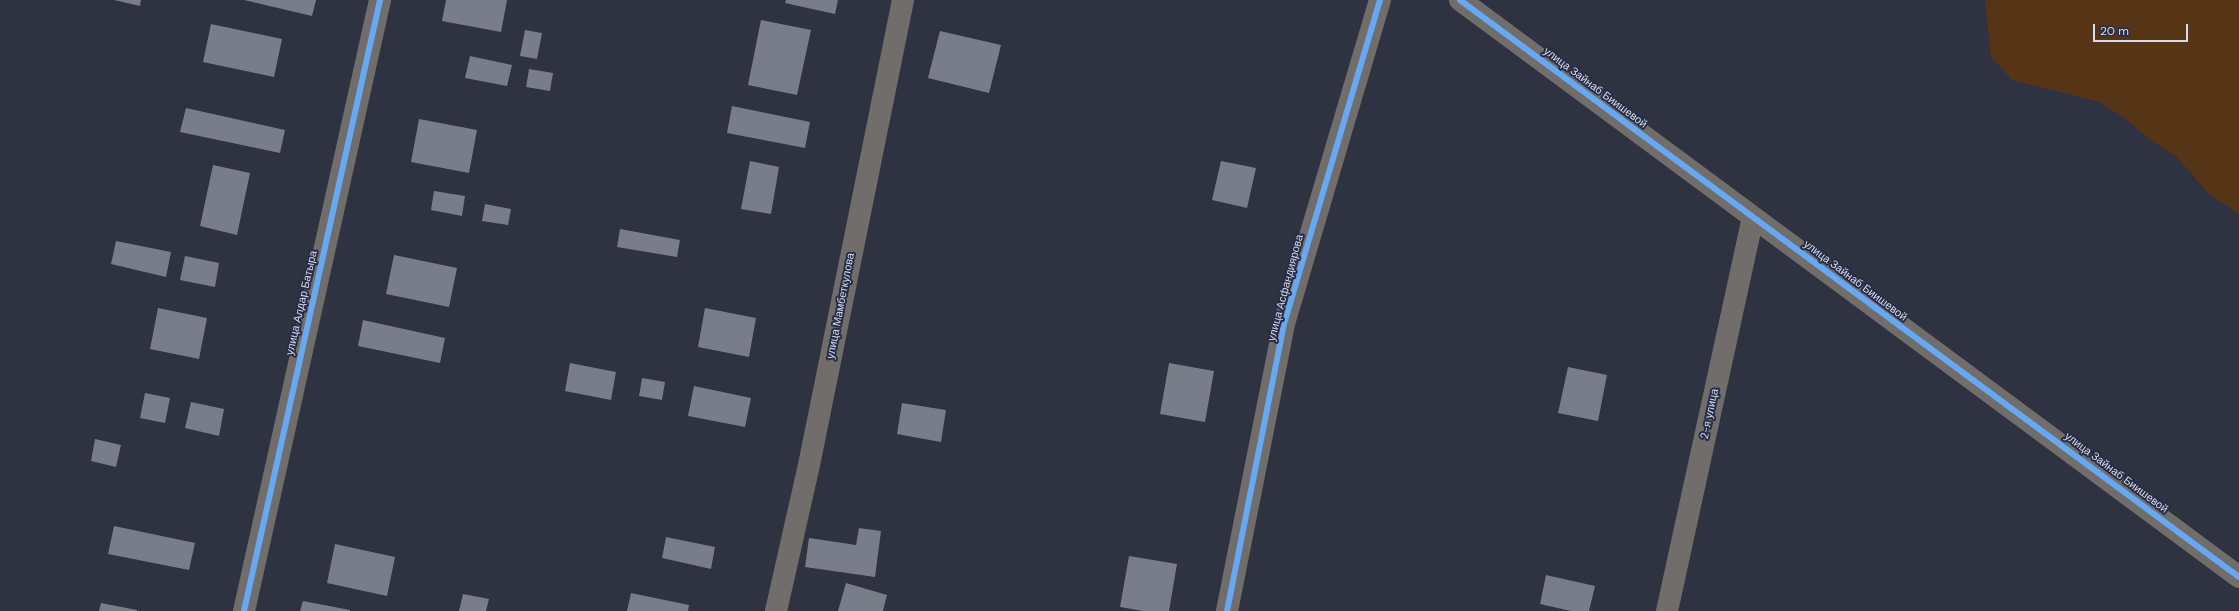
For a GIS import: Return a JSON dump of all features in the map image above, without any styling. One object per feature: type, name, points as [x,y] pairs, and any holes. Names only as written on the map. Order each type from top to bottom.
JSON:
[{"type":"street","name":"улица Алдар Батыра","points":[[244,611],[380,0]]},
{"type":"street","name":"улица Мамбеткулова","points":[[776,611],[809,466],[903,0]]},
{"type":"street","name":"улица Асфандиярова","points":[[1227,611],[1284,324],[1380,0]]},
{"type":"street","name":"улица Зайнаб Биишевой","points":[[1460,0],[2239,577]]},
{"type":"street","name":"2-я улица","points":[[1667,611],[1753,217]]},
{"type":"shaded area","points":[[1985,0],[2239,0],[2239,213],[2210,195],[2176,156],[2150,140],[2127,120],[2100,102],[2012,80],[1991,57]]},
{"type":"building","points":[[114,0],[141,0],[140,6]]},
{"type":"building","points":[[244,0],[316,0],[312,16]]},
{"type":"building","points":[[446,0],[507,0],[501,32],[442,21]]},
{"type":"building","points":[[786,0],[838,0],[835,14],[785,3]]},
{"type":"building","points":[[761,20],[811,30],[797,95],[748,85]]},
{"type":"building","points":[[211,24],[282,39],[274,77],[203,62]]},
{"type":"building","points":[[525,30],[542,33],[537,59],[520,56]]},
{"type":"building","points":[[940,31],[1001,45],[989,93],[928,78]]},
{"type":"building","points":[[470,56],[512,65],[507,86],[465,78]]},
{"type":"building","points":[[529,69],[553,73],[550,91],[526,87]]},
{"type":"building","points":[[732,106],[810,122],[805,148],[727,133]]},
{"type":"building","points":[[186,108],[285,130],[280,153],[180,132]]},
{"type":"building","points":[[419,119],[477,130],[469,173],[411,162]]},
{"type":"building","points":[[750,161],[779,167],[771,214],[741,209]]},
{"type":"building","points":[[1221,161],[1256,168],[1247,208],[1212,200]]},
{"type":"building","points":[[213,165],[250,173],[237,235],[200,226]]},
{"type":"building","points":[[434,191],[465,196],[462,216],[431,210]]},
{"type":"building","points":[[485,204],[511,209],[508,225],[482,221]]},
{"type":"building","points":[[620,229],[680,240],[677,257],[617,247]]},
{"type":"building","points":[[116,241],[171,252],[166,277],[111,264]]},
{"type":"building","points":[[394,255],[457,268],[449,307],[386,294]]},
{"type":"building","points":[[185,256],[219,263],[215,287],[180,280]]},
{"type":"building","points":[[158,308],[207,318],[199,359],[150,349]]},
{"type":"building","points":[[705,308],[756,318],[749,357],[698,347]]},
{"type":"building","points":[[363,320],[445,338],[440,363],[358,346]]},
{"type":"building","points":[[570,363],[616,372],[611,400],[565,391]]},
{"type":"building","points":[[1169,363],[1214,371],[1205,422],[1160,414]]},
{"type":"building","points":[[1568,367],[1607,375],[1598,421],[1558,413]]},
{"type":"building","points":[[642,378],[665,382],[662,400],[639,396]]},
{"type":"building","points":[[694,386],[751,398],[745,427],[688,416]]},
{"type":"building","points":[[145,393],[170,398],[165,423],[140,418]]},
{"type":"building","points":[[191,402],[224,409],[219,436],[185,428]]},
{"type":"building","points":[[902,403],[946,410],[941,442],[897,434]]},
{"type":"building","points":[[95,439],[121,445],[116,467],[91,461]]},
{"type":"building","points":[[114,526],[195,543],[189,570],[108,554]]},
{"type":"building","points":[[859,528],[881,531],[875,577],[805,567],[809,538],[856,545]]},
{"type":"building","points":[[666,537],[715,547],[711,569],[662,558]]},
{"type":"building","points":[[335,544],[395,557],[387,596],[327,583]]},
{"type":"building","points":[[1129,556],[1177,564],[1169,611],[1143,611],[1120,607]]},
{"type":"building","points":[[1546,575],[1595,586],[1589,611],[1571,611],[1540,604]]},
{"type":"building","points":[[846,583],[887,595],[883,611],[838,611]]},
{"type":"building","points":[[631,593],[689,605],[688,611],[627,611]]},
{"type":"building","points":[[463,594],[489,599],[486,611],[459,611]]},
{"type":"building","points":[[303,601],[350,610],[350,611],[300,611]]},
{"type":"building","points":[[101,603],[137,610],[137,611],[99,611]]},
{"type":"cycle path","points":[[244,611],[380,0]]},
{"type":"cycle path","points":[[1227,611],[1284,324],[1380,0]]},
{"type":"cycle path","points":[[1460,0],[2239,577]]}]
